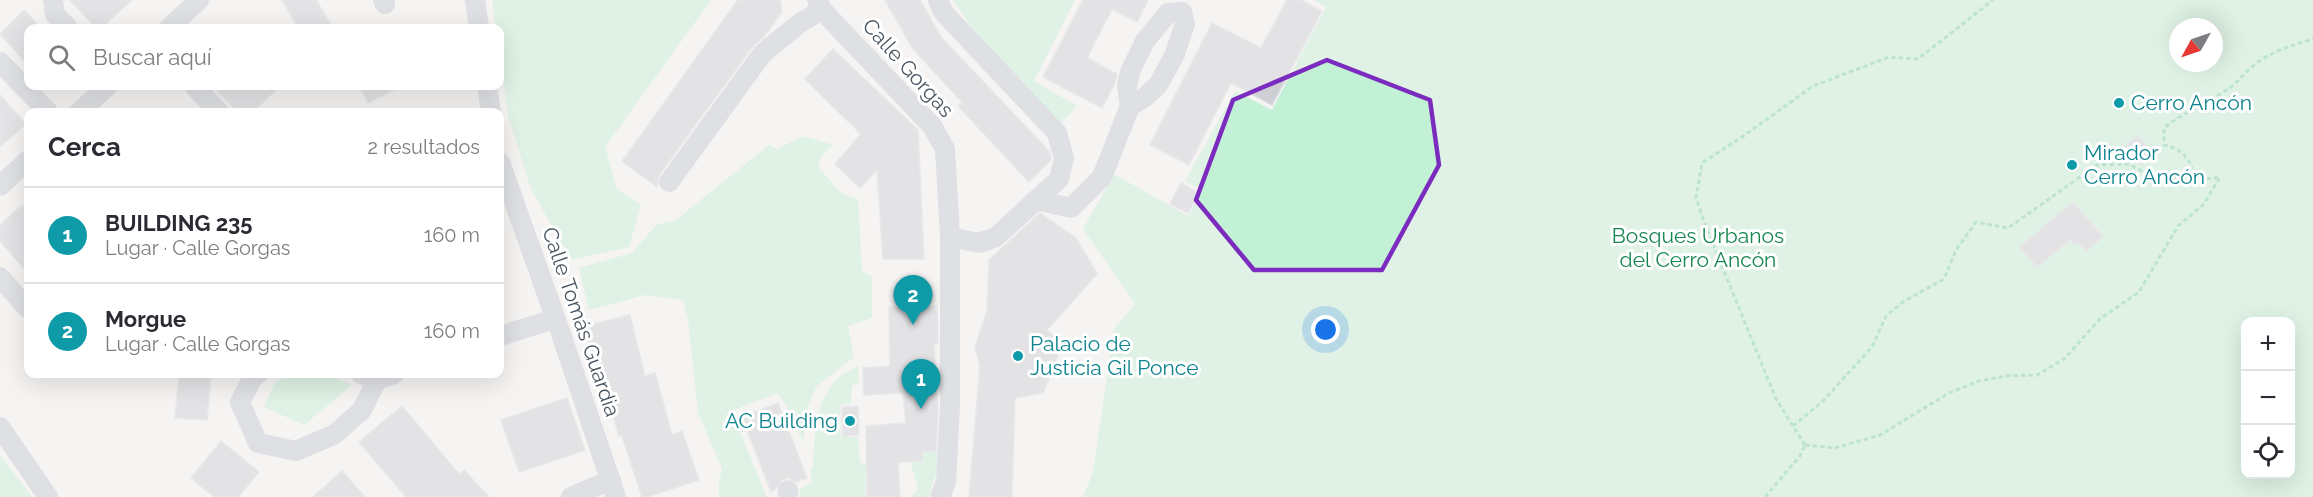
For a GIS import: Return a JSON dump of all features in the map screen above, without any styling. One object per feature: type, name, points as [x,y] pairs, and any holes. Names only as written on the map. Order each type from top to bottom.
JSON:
[{"type":"street","points":[[53,0],[56,14],[65,24]]},
{"type":"street","points":[[173,24],[199,0]]},
{"type":"street","points":[[475,0],[478,24]]},
{"type":"street","points":[[938,0],[943,12],[1057,133],[1064,158],[1059,179],[996,237],[979,243],[950,237]]},
{"type":"street","points":[[669,183],[763,53],[820,5]]},
{"type":"street","name":"Calle Gorgas","points":[[820,5],[932,126],[945,149],[950,237],[950,434],[946,482],[940,497]]},
{"type":"street","points":[[0,62],[24,87]]},
{"type":"street","points":[[27,90],[44,108]]},
{"type":"street","points":[[90,108],[105,90]]},
{"type":"street","points":[[198,90],[215,108]]},
{"type":"street","points":[[488,90],[490,108]]},
{"type":"street","points":[[1036,200],[1071,208],[1102,177],[1130,106]]},
{"type":"street","points":[[3,178],[24,163]]},
{"type":"street","name":"Calle Tomás Guardia","points":[[504,173],[613,489]]},
{"type":"street","points":[[0,278],[24,305]]},
{"type":"street","points":[[504,335],[555,319]]},
{"type":"street","points":[[252,378],[240,402],[258,443],[297,451],[335,434],[362,410],[376,378]]},
{"type":"street","points":[[0,427],[48,497]]},
{"type":"street","points":[[571,497],[613,489]]},
{"type":"path","points":[[1805,445],[1776,399],[1698,206],[1696,198],[1702,163],[1813,86],[1889,57],[1918,60],[1993,0]]},
{"type":"path","points":[[2186,182],[2192,166],[2187,157],[2176,148],[2164,145],[2164,128],[2175,119],[2229,89],[2254,64],[2286,48],[2313,39]]},
{"type":"path","points":[[1793,426],[1823,401],[1872,347],[1886,316],[1903,302],[1944,279],[1956,250],[1976,222],[2008,228],[2097,165],[2129,164],[2147,174],[2186,182],[2220,177],[2204,204],[2178,226],[2139,292],[2100,319],[2064,359],[2037,375],[2006,376],[1978,381],[1949,393],[1880,435],[1834,448],[1805,445]]},
{"type":"path","points":[[1765,497],[1800,456],[1805,445]]},
{"type":"highlighted area","points":[[1327,60],[1430,100],[1439,165],[1382,270],[1254,270],[1196,200],[1233,100]]},
{"type":"green space","points":[[492,0],[711,0],[605,147],[617,189],[641,205],[629,247],[571,260],[531,189],[508,115],[504,84],[504,24],[495,24]]},
{"type":"green space","points":[[953,0],[1075,0],[1034,81],[1077,106],[1059,125],[981,41]]},
{"type":"green space","name":"Bosques Urbanos del Cerro Ancón","points":[[1314,0],[2313,0],[2313,497],[1083,497],[1093,472],[1114,329],[1135,304],[1083,229],[1114,174],[1188,216],[1202,190],[1185,181],[1235,91],[1272,110],[1326,7]]},
{"type":"green space","points":[[804,136],[833,145],[821,156],[818,167],[842,194],[858,199],[862,271],[872,277],[872,318],[848,326],[854,357],[816,387],[808,407],[803,443],[792,416],[778,393],[731,411],[767,497],[719,497],[722,469],[698,412],[688,319],[683,300],[645,295],[589,310],[579,268],[632,253],[656,225],[676,220],[769,145],[777,149]]},
{"type":"green space","points":[[858,366],[859,382],[852,386],[851,404],[840,405],[841,437],[858,437],[860,462],[866,466],[865,497],[800,497],[799,489],[812,482],[810,471],[813,466],[815,431],[824,397],[838,378]]},
{"type":"green space","points":[[284,378],[334,378],[352,385],[304,425],[264,407],[275,382]]},
{"type":"green space","points":[[922,452],[939,452],[939,466],[928,497],[911,497],[918,489],[911,463],[922,462]]},
{"type":"green space","points":[[0,455],[32,497],[0,497]]},
{"type":"building","points":[[70,0],[132,0],[105,24],[92,24]]},
{"type":"building","points":[[282,0],[316,0],[331,24],[296,24]]},
{"type":"building","points":[[738,0],[780,0],[782,12],[763,38],[753,46],[659,175],[657,187],[622,161]]},
{"type":"building","points":[[885,0],[920,0],[941,37],[1050,152],[1051,160],[1029,182],[958,106],[962,102],[913,49]]},
{"type":"building","points":[[1083,0],[1148,0],[1137,22],[1112,9],[1087,58],[1117,74],[1115,83],[1102,108],[1043,77]]},
{"type":"building","points":[[1287,0],[1301,0],[1322,11],[1272,105],[1231,83],[1189,165],[1150,145],[1212,23],[1261,48]]},
{"type":"building","points":[[24,10],[37,24],[24,24],[24,61],[0,34]]},
{"type":"building","points":[[833,49],[918,130],[924,259],[883,259],[877,170],[860,188],[835,164],[861,134],[805,79]]},
{"type":"building","points":[[216,90],[276,90],[257,108],[234,108]]},
{"type":"building","points":[[361,90],[394,90],[368,103]]},
{"type":"building","points":[[0,95],[24,122],[24,126],[0,147]]},
{"type":"building","points":[[2137,136],[2153,154],[2141,165],[2125,147]]},
{"type":"building","points":[[1181,183],[1199,193],[1188,213],[1170,204]]},
{"type":"building","points":[[2073,202],[2103,237],[2086,251],[2078,242],[2075,245],[2070,240],[2037,267],[2020,247]]},
{"type":"building","points":[[22,205],[24,207],[24,268],[0,241],[0,225]]},
{"type":"building","name":"Palacio de Justicia Gil Ponce","points":[[1040,213],[1076,238],[1097,274],[1047,330],[1063,343],[1043,393],[1015,398],[1012,497],[969,497],[980,365],[975,347],[987,310],[989,260]]},
{"type":"building","points":[[937,306],[938,344],[934,344],[938,412],[936,451],[922,452],[922,461],[898,462],[900,497],[867,497],[866,426],[906,423],[903,393],[864,395],[863,368],[890,366],[889,307]]},
{"type":"building","points":[[630,315],[645,376],[655,373],[672,435],[682,431],[699,480],[647,497],[642,497],[622,436],[619,436],[601,373],[597,374],[585,326]]},
{"type":"building","points":[[179,378],[211,378],[207,420],[175,418]]},
{"type":"building","points":[[567,398],[585,450],[519,472],[501,420]]},
{"type":"building","points":[[778,403],[807,478],[796,482],[789,478],[783,479],[771,492],[742,417]]},
{"type":"building","points":[[402,406],[459,474],[464,470],[489,497],[406,497],[359,442]]},
{"type":"building","name":"AC Building","points":[[858,406],[859,435],[843,436],[842,407]]},
{"type":"building","points":[[221,441],[259,472],[238,497],[214,497],[191,478]]},
{"type":"building","points":[[342,471],[365,497],[313,497]]},
{"type":"place","name":"Cerro Ancón","points":[[2119,103]]},
{"type":"place","name":"Mirador Cerro Ancón","points":[[2072,165]]},
{"type":"place","name":"Morgue","points":[[913,325]]},
{"type":"place","name":"Palacio de Justicia Gil Ponce","points":[[1018,356]]},
{"type":"place","name":"BUILDING 235","points":[[921,409]]},
{"type":"place","name":"AC Building","points":[[850,421]]}]
